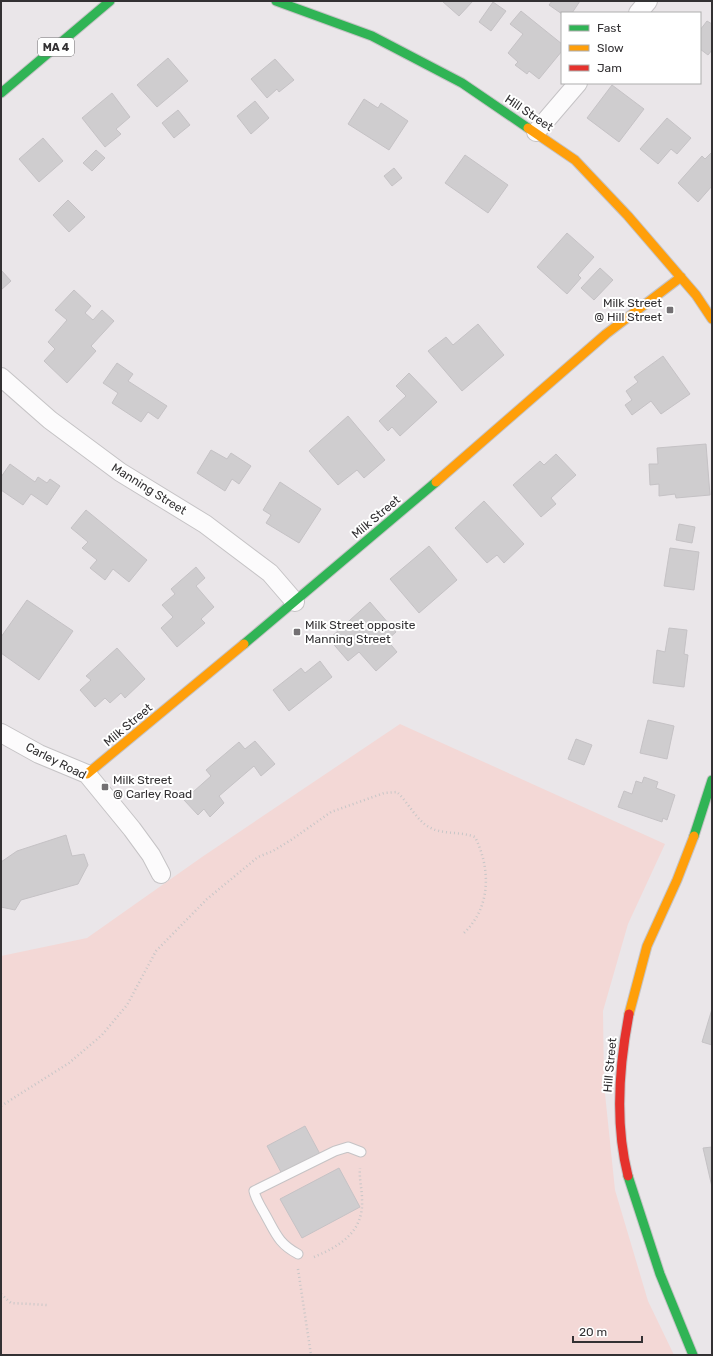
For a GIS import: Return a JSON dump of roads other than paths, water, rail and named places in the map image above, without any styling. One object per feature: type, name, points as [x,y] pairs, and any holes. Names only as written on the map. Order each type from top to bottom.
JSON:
[{"type":"street","name":"MA 4","points":[[1,93],[110,1]]},
{"type":"street","name":"Hill Street","points":[[276,1],[378,39],[462,83],[575,160],[628,216],[696,295],[712,319]]},
{"type":"street","points":[[639,12],[648,1]]},
{"type":"street","points":[[536,132],[577,84]]},
{"type":"street","name":"Milk Street","points":[[87,774],[295,602],[506,422],[606,334],[680,277]]},
{"type":"street","name":"Manning Street","points":[[1,377],[50,420],[103,459],[205,524],[270,572],[295,602]]},
{"type":"street","name":"Carley Road","points":[[1,733],[40,754],[87,774],[132,829],[151,855],[161,874]]},
{"type":"street","name":"Hill Street","points":[[693,1355],[661,1280],[637,1207],[624,1159],[619,1112],[620,1078],[627,1020],[636,980],[648,944],[677,880],[695,834],[712,780]]},
{"type":"lane","points":[[298,1254],[288,1248],[276,1236],[256,1200],[254,1191],[335,1151],[348,1147],[361,1152]]},
{"type":"place","name":"Milk Street @ Hill Street","points":[[670,310]]},
{"type":"place","name":"Milk Street opposite Manning Street","points":[[297,632]]},
{"type":"place","name":"Milk Street @ Carley Road","points":[[105,787]]}]
